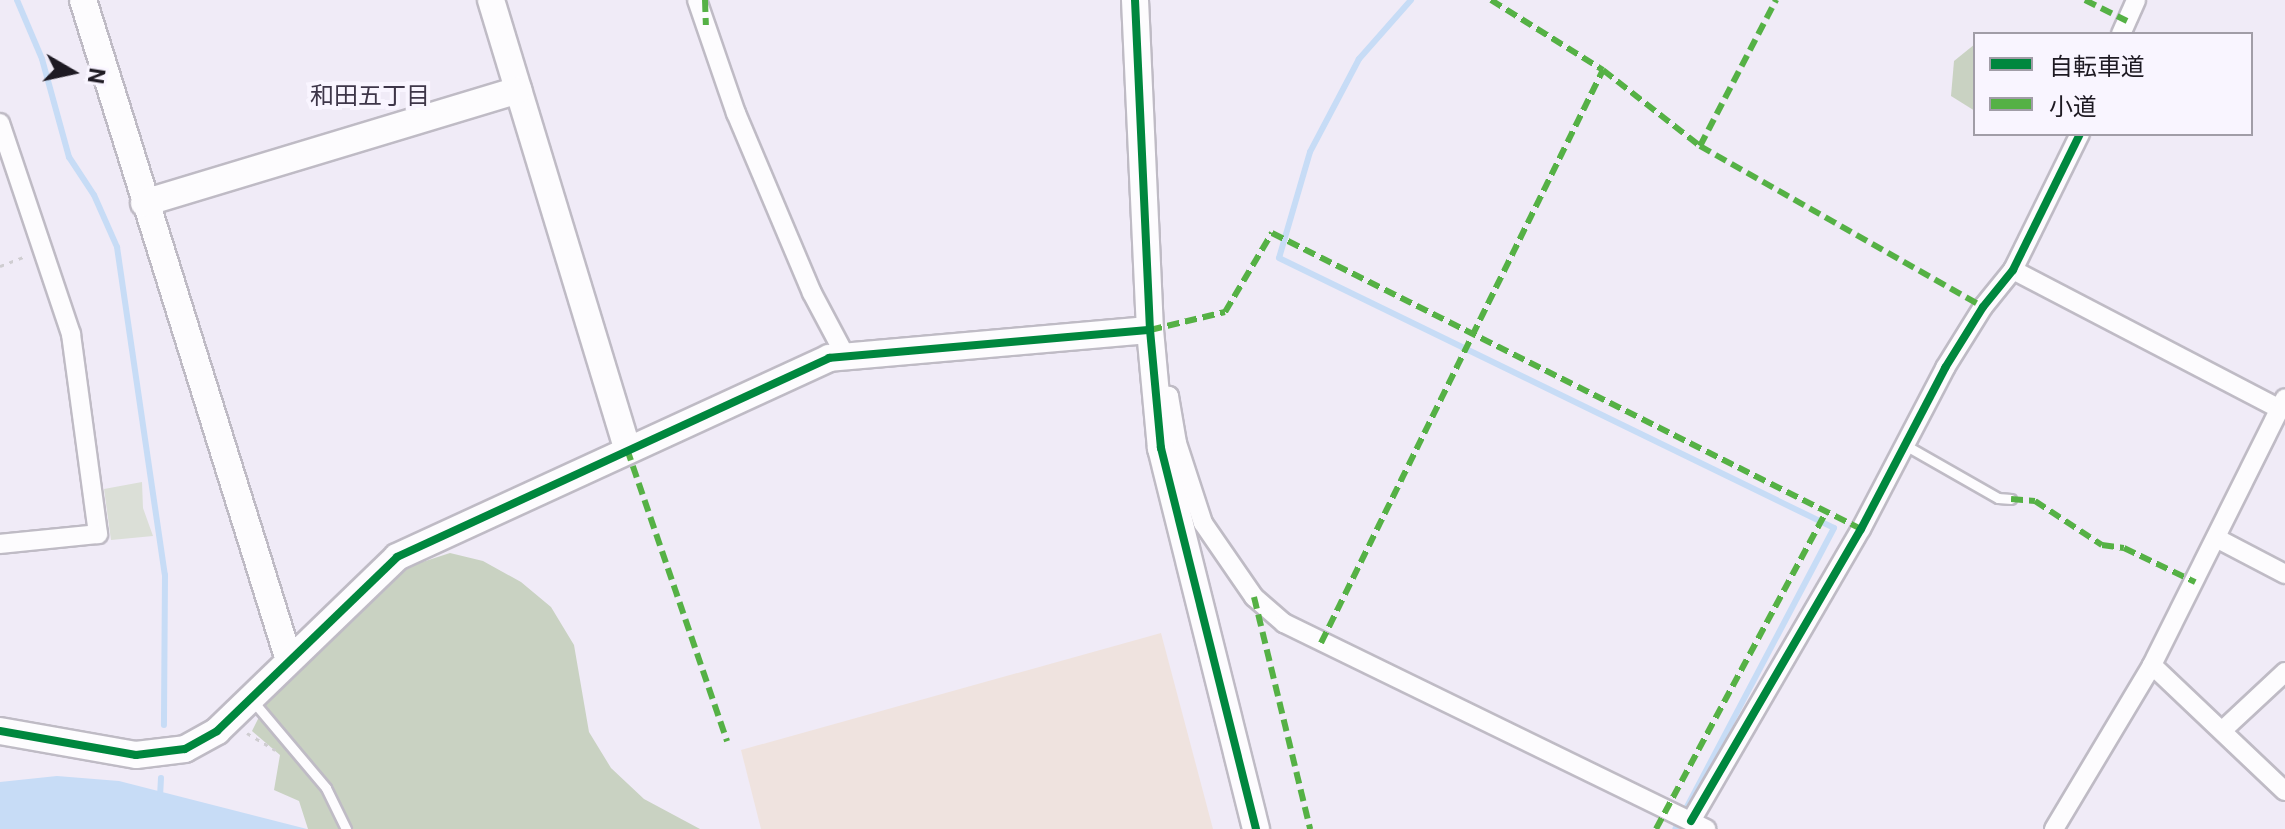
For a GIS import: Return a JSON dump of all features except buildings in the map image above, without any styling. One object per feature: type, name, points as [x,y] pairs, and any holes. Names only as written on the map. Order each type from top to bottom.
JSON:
[{"type":"street","points":[[83,0],[289,660]]},
{"type":"street","points":[[491,0],[627,449]]},
{"type":"street","points":[[697,0],[736,113],[812,293],[845,355]]},
{"type":"street","points":[[1135,0],[1150,330],[1161,448],[1192,587],[1256,829]]},
{"type":"street","points":[[2122,32],[2136,0]]},
{"type":"street","points":[[144,203],[518,90]]},
{"type":"street","points":[[0,123],[71,334],[98,534],[0,544]]},
{"type":"street","points":[[1157,394],[1169,396],[1177,443],[1203,523],[1254,597],[1284,623],[1699,825],[1983,307],[2013,270],[2074,137]]},
{"type":"street","points":[[2013,270],[2283,404],[2152,665],[2054,829]]},
{"type":"street","points":[[0,731],[96,751],[168,755],[227,721],[397,557],[627,449],[845,355],[1150,330]]},
{"type":"street","points":[[2216,538],[2285,574]]},
{"type":"street","points":[[2152,665],[2225,728],[2285,791]]},
{"type":"street","points":[[2225,728],[2285,672]]},
{"type":"lane","points":[[1905,445],[1998,498],[2011,499]]},
{"type":"lane","points":[[251,699],[326,788],[346,829]]},
{"type":"path","points":[[0,266],[44,249]]},
{"type":"path","points":[[227,721],[274,750],[294,749]]},
{"type":"shaded area","points":[[142,482],[143,508],[153,536],[111,540],[104,489]]},
{"type":"shaded area","points":[[1161,633],[1213,829],[761,829],[741,750]]},
{"type":"green space","points":[[1973,46],[1973,110],[1951,96],[1954,61]]},
{"type":"green space","points":[[450,553],[483,561],[521,582],[551,607],[574,645],[589,732],[611,768],[644,799],[700,829],[308,829],[299,801],[274,790],[280,755],[252,731],[268,699],[407,567]]},
{"type":"water","points":[[57,776],[119,781],[307,829],[0,829],[0,782]]},
{"type":"waterway","points":[[17,0],[42,59],[69,157],[94,195],[117,247],[165,575],[164,725]]},
{"type":"waterway","points":[[1411,0],[1359,59],[1310,152],[1279,258],[1834,528],[1675,829]]},
{"type":"waterway","points":[[160,797],[161,778]]},
{"type":"marked path","points":[[705,0],[706,25]]},
{"type":"marked path","points":[[1491,0],[1603,70],[1700,146],[1983,307]]},
{"type":"marked path","points":[[1700,146],[1776,0]]},
{"type":"marked path","points":[[2085,0],[2127,21]]},
{"type":"marked path","points":[[1321,643],[1603,70]]},
{"type":"marked path","points":[[1150,330],[1225,312],[1272,233],[1861,529]]},
{"type":"marked path","points":[[627,449],[727,741]]},
{"type":"marked path","points":[[2011,499],[2035,501],[2102,545],[2124,548],[2195,582]]},
{"type":"marked path","points":[[1656,829],[1826,512]]},
{"type":"marked path","points":[[1254,597],[1310,829]]},
{"type":"cycle path","points":[[1135,0],[1150,330],[1161,448],[1256,829]]},
{"type":"cycle path","points":[[1691,821],[1861,529],[1945,368],[1983,307],[2013,270],[2079,136]]},
{"type":"cycle path","points":[[0,731],[136,755],[185,749],[217,731],[397,557],[829,358],[1150,330]]},
{"type":"district","name":"和田五丁目","points":[[370,97]]}]
